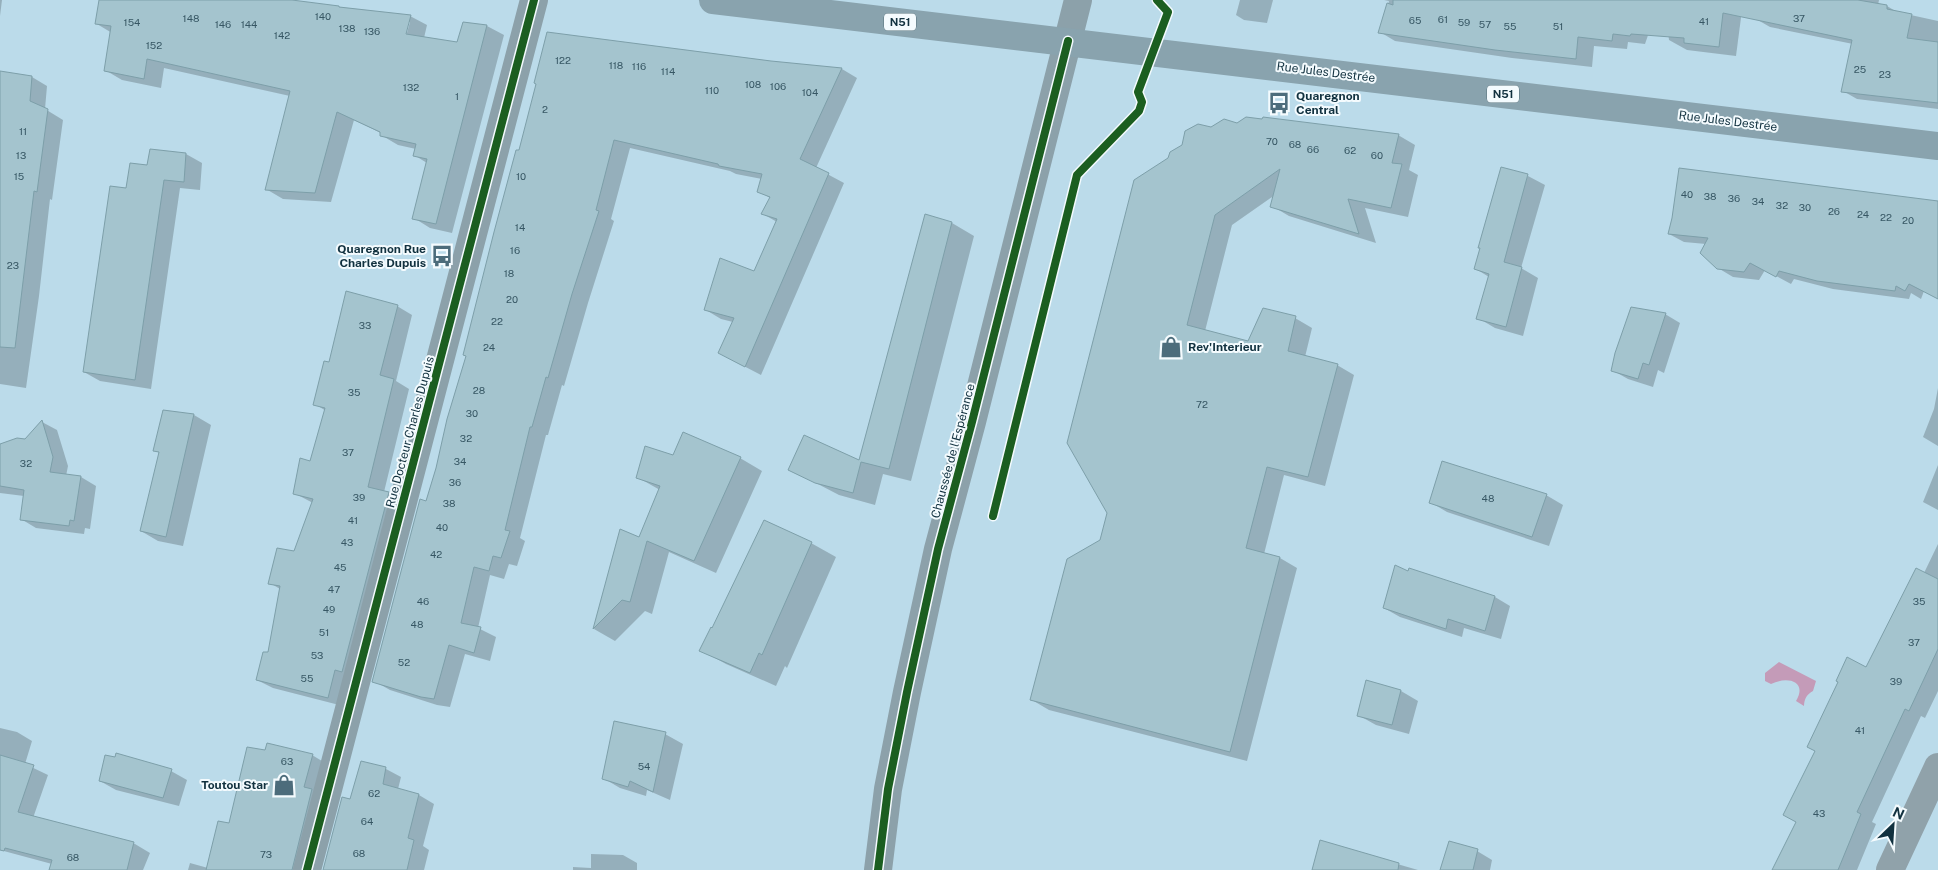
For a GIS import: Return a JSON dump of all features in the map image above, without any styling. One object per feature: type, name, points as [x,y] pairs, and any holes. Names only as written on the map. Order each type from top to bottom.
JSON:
[{"type":"main road","name":"Rue Jules Destrée","points":[[726,1],[1938,146]]},
{"type":"street","name":"Rue Docteur Charles Dupuis","points":[[307,870],[534,0]]},
{"type":"street","name":"Chaussée de l'Espérance","points":[[878,870],[888,789],[938,549],[972,422],[1078,0]]},
{"type":"street","points":[[1890,870],[1938,767]]},
{"type":"shaded area","points":[[1779,662],[1816,681],[1813,691],[1805,699],[1804,706],[1796,701],[1799,689],[1798,685],[1794,682],[1783,680],[1771,684],[1765,681],[1765,673]]},
{"type":"building","points":[[99,0],[292,0],[411,15],[406,34],[457,42],[463,22],[487,25],[436,224],[412,219],[427,159],[413,156],[416,144],[380,136],[380,132],[337,112],[315,193],[265,190],[290,91],[147,59],[144,79],[104,71],[111,26],[95,24]]},
{"type":"building","points":[[1393,0],[1858,0],[1887,5],[1887,9],[1912,14],[1907,38],[1938,42],[1938,103],[1841,92],[1852,40],[1723,13],[1719,47],[1684,43],[1684,38],[1613,34],[1612,41],[1578,37],[1576,59],[1495,50],[1378,33],[1387,3],[1393,5]]},
{"type":"building","points":[[547,32],[771,61],[842,68],[800,159],[829,173],[745,367],[718,353],[734,318],[704,310],[720,258],[754,271],[777,219],[761,214],[770,197],[757,192],[762,174],[719,166],[718,164],[614,140],[596,210],[599,211],[572,294],[548,378],[546,377],[532,427],[530,427],[505,530],[510,531],[501,558],[493,556],[489,571],[474,567],[461,623],[481,627],[474,653],[449,645],[434,699],[421,697],[372,682],[420,499],[426,501],[436,468],[447,419],[466,356],[463,355],[494,232],[516,150],[519,150],[536,84],[534,83]]},
{"type":"building","points":[[0,71],[32,76],[30,101],[48,109],[37,192],[34,191],[15,348],[0,347]]},
{"type":"building","points":[[1246,117],[1262,119],[1263,117],[1399,134],[1392,163],[1402,164],[1391,208],[1348,199],[1359,234],[1270,207],[1280,169],[1215,215],[1187,325],[1248,341],[1263,308],[1296,316],[1288,351],[1338,364],[1308,477],[1267,467],[1246,548],[1280,557],[1230,752],[1030,700],[1067,559],[1100,540],[1107,513],[1067,443],[1134,180],[1168,158],[1170,152],[1182,145],[1185,131],[1198,124],[1211,127],[1224,119],[1237,123]]},
{"type":"building","points":[[150,149],[186,153],[184,182],[164,180],[135,380],[83,372],[110,186],[126,188],[130,163],[147,165]]},
{"type":"building","points":[[1501,167],[1528,174],[1504,262],[1522,267],[1506,327],[1476,319],[1489,274],[1474,269],[1480,248],[1478,248]]},
{"type":"building","points":[[1679,168],[1938,201],[1938,299],[1909,284],[1905,291],[1896,286],[1895,291],[1817,281],[1779,271],[1776,277],[1750,263],[1744,272],[1717,269],[1700,253],[1708,238],[1668,234]]},
{"type":"building","points":[[925,214],[952,222],[889,469],[861,462],[853,493],[815,483],[788,470],[804,435],[859,460]]},
{"type":"building","points":[[346,291],[398,305],[380,375],[394,379],[368,487],[389,492],[342,672],[335,670],[328,698],[256,680],[263,652],[268,652],[280,586],[268,584],[277,548],[294,551],[313,499],[293,494],[300,458],[310,461],[325,408],[313,405],[324,361],[329,362]]},
{"type":"building","points":[[1631,307],[1666,313],[1649,365],[1643,363],[1638,379],[1611,371],[1615,353]]},
{"type":"building","points":[[163,410],[194,414],[166,537],[140,531],[159,452],[153,451]]},
{"type":"building","points":[[42,420],[53,457],[50,472],[81,476],[74,521],[70,520],[69,526],[20,520],[24,490],[0,486],[0,444],[17,438],[25,439]]},
{"type":"building","points":[[683,432],[741,457],[694,561],[647,541],[630,602],[622,600],[593,629],[620,529],[639,537],[660,486],[636,478],[645,446],[673,455]]},
{"type":"building","points":[[1442,461],[1547,494],[1532,537],[1429,503]]},
{"type":"building","points":[[764,520],[812,542],[762,655],[759,653],[750,673],[699,651]]},
{"type":"building","points":[[1395,565],[1408,571],[1409,568],[1495,596],[1485,631],[1448,619],[1446,629],[1383,608]]},
{"type":"building","points":[[1916,568],[1938,579],[1938,649],[1909,711],[1905,709],[1857,812],[1861,814],[1838,870],[1772,870],[1796,822],[1783,815],[1815,751],[1807,747],[1838,682],[1836,681],[1847,657],[1866,667]]},
{"type":"building","points":[[1366,680],[1401,690],[1392,725],[1357,716]]},
{"type":"building","points":[[614,721],[666,732],[653,792],[630,781],[628,787],[602,779]]},
{"type":"building","points":[[267,743],[313,754],[304,787],[312,789],[292,870],[206,870],[218,821],[229,823],[247,747],[265,750]]},
{"type":"building","points":[[116,753],[172,769],[163,798],[99,781],[105,755],[115,757]]},
{"type":"building","points":[[0,755],[34,765],[18,812],[134,842],[127,870],[49,870],[52,860],[5,848],[4,851],[0,850]]},
{"type":"building","points":[[361,761],[386,767],[383,784],[419,794],[408,838],[414,840],[407,870],[323,870],[342,797],[350,799]]},
{"type":"building","points":[[1320,840],[1399,863],[1398,870],[1312,870]]},
{"type":"building","points":[[1449,841],[1478,849],[1473,870],[1440,870]]},
{"type":"cycle path","points":[[307,870],[534,0]]},
{"type":"cycle path","points":[[993,516],[1077,175],[1139,111],[1142,102],[1138,92],[1168,12],[1157,0]]},
{"type":"cycle path","points":[[878,870],[888,789],[938,549],[1068,41]]},
{"type":"place","name":"Quaregnon Central","points":[[1279,103]]},
{"type":"place","name":"Quaregnon Rue Charles Dupuis","points":[[442,256]]},
{"type":"place","name":"Rev'Interieur","points":[[1171,347]]},
{"type":"place","name":"Toutou Star","points":[[284,785]]}]
